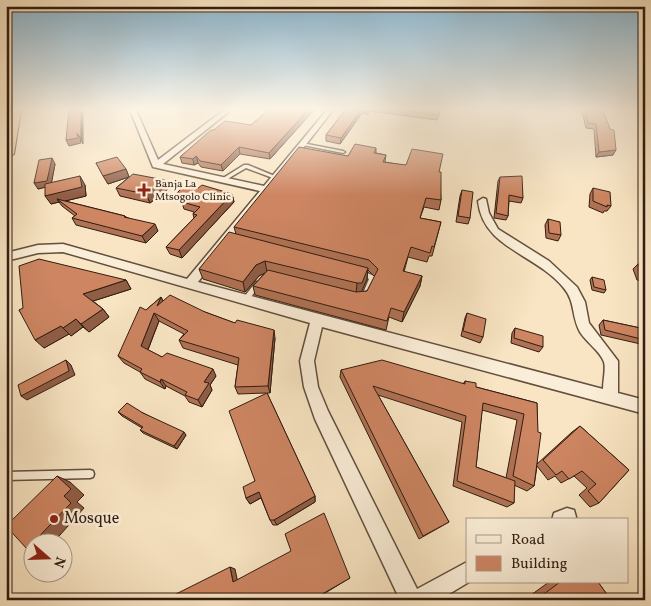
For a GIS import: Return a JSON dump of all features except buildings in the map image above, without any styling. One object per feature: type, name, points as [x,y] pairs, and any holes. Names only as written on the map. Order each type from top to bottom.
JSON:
[{"type":"highway","points":[[6,154],[8,138]]},
{"type":"street","points":[[145,138],[156,165]]},
{"type":"street","points":[[156,165],[191,138]]},
{"type":"street","points":[[190,284],[231,239],[264,189],[308,138]]},
{"type":"street","points":[[156,165],[264,189]]},
{"type":"street","points":[[483,201],[483,214],[490,227],[512,246],[540,260],[573,290],[579,303],[580,316],[584,327],[611,361],[610,398]]},
{"type":"street","points":[[6,257],[38,249],[63,248],[317,320],[645,407]]},
{"type":"street","points":[[317,320],[307,361],[311,387],[321,414],[411,600]]},
{"type":"street","points":[[418,600],[466,573]]},
{"type":"lane","points":[[303,144],[343,152]]},
{"type":"lane","points":[[222,180],[246,166],[275,177]]},
{"type":"lane","points":[[356,298],[364,297],[372,278],[367,273],[357,271]]},
{"type":"lane","points":[[246,300],[262,278]]},
{"type":"lane","points":[[6,476],[90,474]]},
{"type":"place","name":"Banja La Mtsogolo Clinic","points":[[144,190]]},
{"type":"place","name":"Mosque","points":[[54,519]]}]
